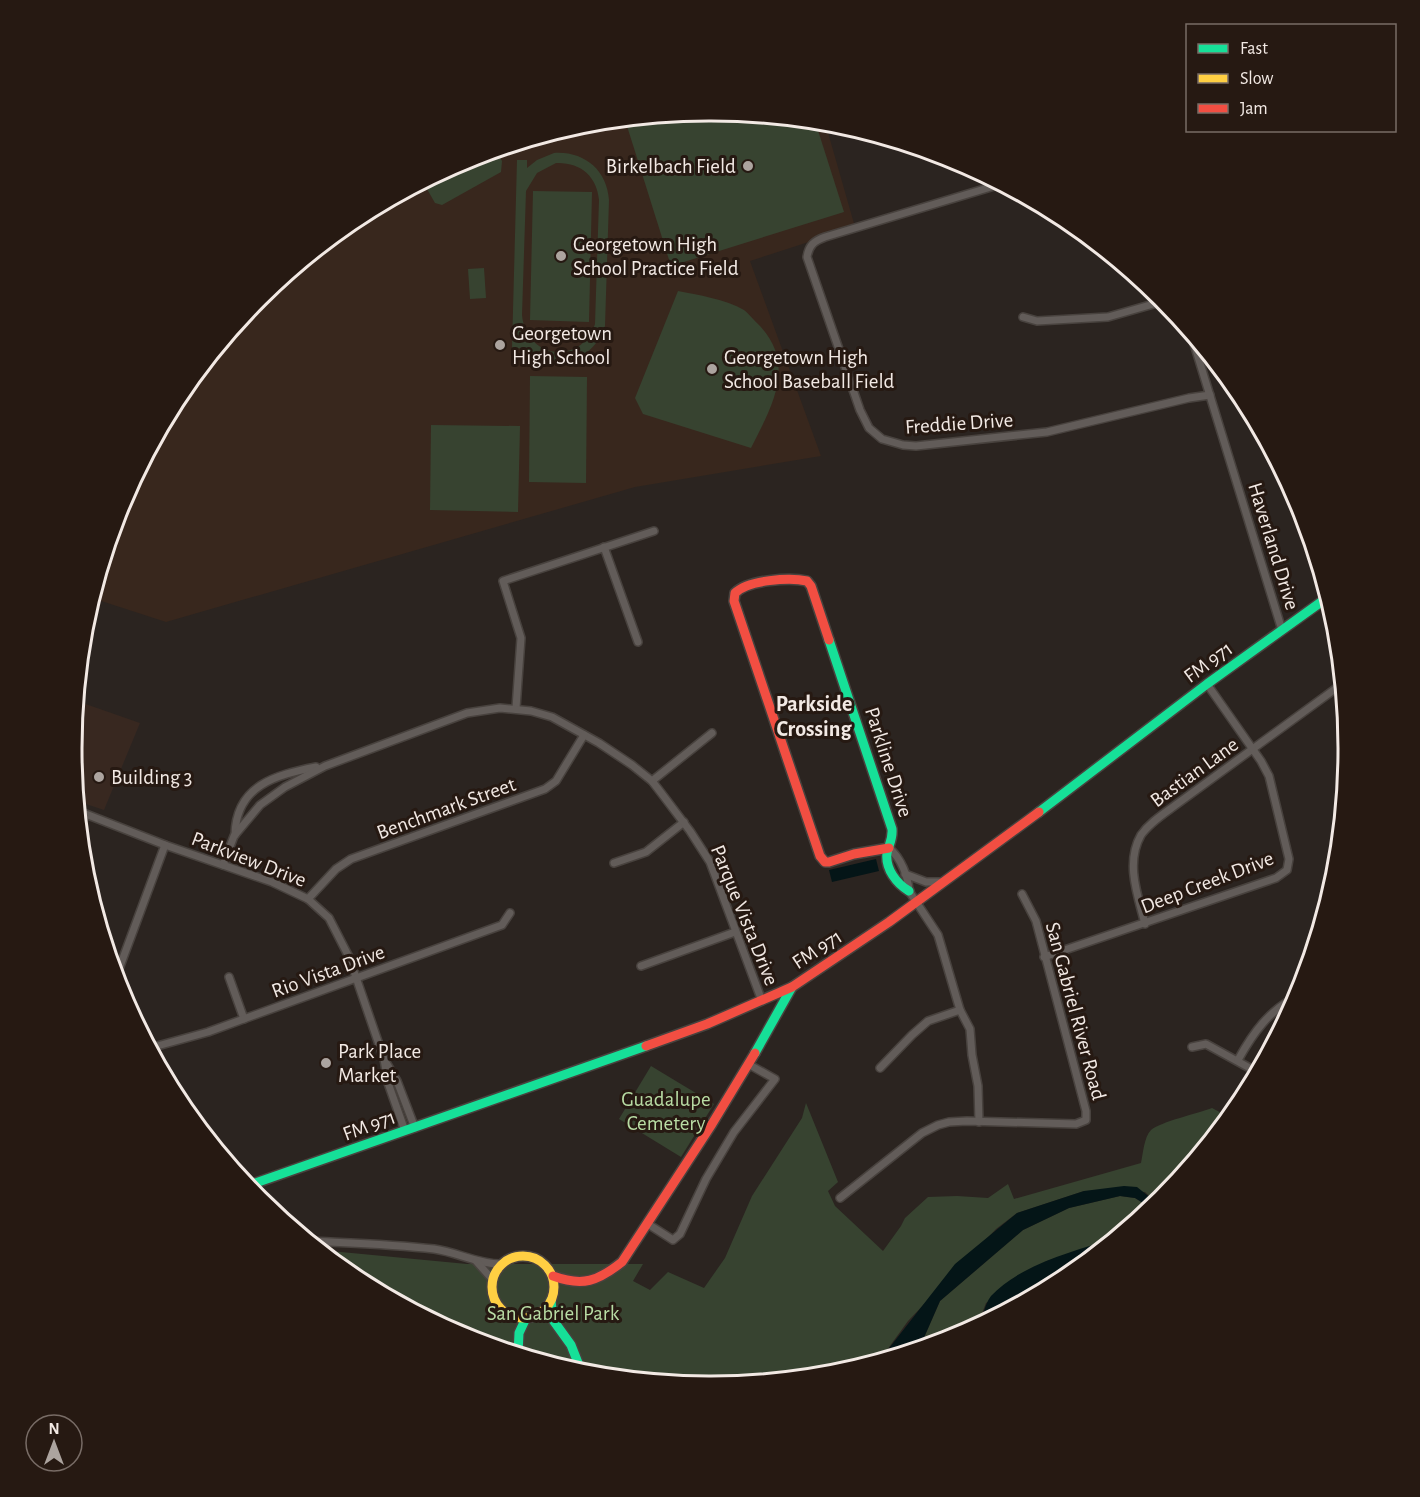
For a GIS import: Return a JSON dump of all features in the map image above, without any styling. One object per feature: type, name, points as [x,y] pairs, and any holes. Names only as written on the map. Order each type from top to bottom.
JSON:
[{"type":"street","name":"Freddie Drive","points":[[990,187],[825,237],[810,246],[807,257],[860,410],[875,435],[890,442],[916,446],[1047,432],[1210,395]]},
{"type":"street","points":[[1023,317],[1037,321],[1108,317],[1153,304]]},
{"type":"street","name":"Haverland Drive","points":[[1197,354],[1282,630]]},
{"type":"street","points":[[516,708],[521,638],[503,581],[654,531]]},
{"type":"street","points":[[604,547],[638,642]]},
{"type":"street","name":"Parkline Drive","points":[[889,848],[854,854],[833,862],[825,862],[822,858],[809,828],[734,602],[733,597],[739,589],[755,584],[799,579],[807,581],[811,586],[894,835],[887,856],[894,878],[901,887],[909,891]]},
{"type":"street","name":"FM 971","points":[[257,1183],[706,1024],[792,987],[869,936],[944,882],[1207,684],[1320,603]]},
{"type":"street","name":"Deep Creek Drive","points":[[1044,957],[1276,878],[1287,870],[1289,859],[1269,776],[1207,684]]},
{"type":"street","name":"Bastian Lane","points":[[1145,924],[1133,867],[1135,850],[1142,835],[1153,823],[1334,690]]},
{"type":"street","name":"Parque Vista Drive","points":[[234,836],[260,805],[275,793],[325,766],[486,708],[516,708],[552,717],[632,765],[652,781],[684,822],[710,862],[762,1001]]},
{"type":"street","points":[[652,781],[712,733]]},
{"type":"street","name":"Benchmark Street","points":[[308,900],[336,869],[351,859],[546,789],[556,781],[584,735]]},
{"type":"street","name":"Parque Vista Drive","points":[[223,865],[234,836],[238,813],[255,788],[283,775],[325,766]]},
{"type":"street","name":"Parkview Drive","points":[[87,815],[272,882],[308,900],[328,918],[335,927],[349,957],[384,1059],[388,1083],[405,1131]]},
{"type":"street","points":[[614,863],[646,852],[684,822]]},
{"type":"street","points":[[121,964],[165,845]]},
{"type":"street","name":"Parkline Drive","points":[[889,848],[897,855],[909,891],[938,935],[960,1010],[968,1023],[978,1086],[979,1122]]},
{"type":"street","points":[[905,874],[926,882],[944,882]]},
{"type":"street","name":"San Gabriel River Road","points":[[840,1198],[930,1129],[949,1122],[1076,1124],[1086,1120],[1086,1111],[1036,921],[1022,894]]},
{"type":"street","name":"Rio Vista Drive","points":[[158,1046],[208,1032],[502,925],[510,913]]},
{"type":"street","points":[[641,966],[735,932]]},
{"type":"street","points":[[229,977],[243,1019]]},
{"type":"street","points":[[552,1276],[584,1283],[605,1275],[622,1262],[748,1064],[792,987]]},
{"type":"street","points":[[1238,1060],[1257,1029],[1268,1016],[1283,1004]]},
{"type":"street","points":[[880,1068],[928,1021],[960,1010]]},
{"type":"street","points":[[1192,1047],[1206,1044],[1250,1067]]},
{"type":"street","name":"Parkview Drive","points":[[384,1059],[397,1081],[415,1128]]},
{"type":"street","points":[[648,1224],[673,1240],[680,1234],[706,1179],[735,1132],[775,1079],[748,1064]]},
{"type":"street","points":[[323,1242],[434,1249],[462,1255],[476,1261],[501,1264]]},
{"type":"street","points":[[573,1282],[552,1298],[545,1309],[537,1315],[526,1318],[510,1316],[501,1310],[494,1301],[491,1290],[492,1279],[501,1264],[511,1257],[524,1255],[536,1258],[546,1265],[555,1286],[552,1298],[553,1320],[571,1345],[578,1362]]},
{"type":"street","points":[[476,1261],[492,1279]]},
{"type":"street","points":[[537,1315],[553,1320]]},
{"type":"street","points":[[510,1316],[519,1333]]},
{"type":"street","points":[[518,1346],[519,1333],[526,1318]]},
{"type":"shaded area","name":"Georgetown High School","points":[[669,122],[751,122],[828,132],[855,227],[750,261],[821,456],[635,487],[166,622],[101,601],[130,508],[167,435],[188,400],[212,367],[266,305],[328,251],[396,205],[432,186],[508,154],[548,142],[628,126]]},
{"type":"shaded area","points":[[84,704],[140,723],[104,810],[85,804],[82,748]]},
{"type":"shaded area","points":[[876,859],[879,871],[832,882],[829,870]]},
{"type":"shaded area","points":[[1124,1186],[1137,1187],[1149,1197],[1143,1203],[1135,1198],[1120,1196],[1069,1208],[1023,1230],[940,1301],[924,1338],[887,1350],[955,1264],[1017,1213],[1084,1191]]},
{"type":"shaded area","points":[[1093,1245],[1024,1292],[983,1313],[991,1296],[1003,1285],[1048,1260]]},
{"type":"green space","points":[[710,121],[751,122],[818,131],[844,212],[671,266],[627,126]]},
{"type":"green space","points":[[554,153],[575,155],[584,159],[599,171],[609,200],[605,326],[595,344],[580,357],[571,361],[551,362],[526,350],[512,348],[517,160],[527,160],[527,168],[537,160]],"holes":[[[556,163],[565,163],[586,172],[598,191],[595,324],[588,337],[578,346],[567,351],[555,352],[533,341],[526,330],[522,315],[526,191],[537,173]]]},
{"type":"green space","points":[[500,157],[502,161],[501,172],[442,205],[435,203],[427,189]]},
{"type":"green space","name":"Georgetown High School Practice Field","points":[[533,191],[592,192],[589,322],[530,320]]},
{"type":"green space","points":[[484,268],[486,298],[470,299],[468,269]]},
{"type":"green space","name":"Georgetown High School Baseball Field","points":[[678,291],[737,306],[757,323],[769,338],[779,369],[777,385],[767,416],[751,448],[643,414],[635,398]]},
{"type":"green space","points":[[530,376],[587,377],[586,483],[529,482]]},
{"type":"green space","points":[[431,425],[520,426],[518,512],[430,510]]},
{"type":"green space","name":"Guadalupe Cemetery","points":[[651,1066],[714,1104],[681,1157],[619,1119]]},
{"type":"green space","name":"San Gabriel Park","points":[[806,1103],[838,1182],[828,1191],[835,1206],[883,1251],[905,1218],[928,1197],[988,1198],[1008,1184],[1014,1199],[1141,1163],[1145,1141],[1151,1130],[1162,1124],[1212,1108],[1221,1113],[1182,1162],[1150,1196],[1145,1192],[1084,1191],[1017,1213],[996,1229],[908,1321],[887,1351],[792,1371],[751,1375],[669,1375],[628,1371],[548,1355],[508,1343],[432,1311],[396,1292],[336,1251],[467,1264],[643,1264],[633,1281],[650,1290],[668,1272],[704,1288],[725,1258],[752,1196],[802,1118]]},
{"type":"green space","points":[[1120,1196],[1135,1198],[1143,1203],[1092,1246],[1047,1261],[986,1303],[982,1314],[924,1338],[940,1301],[1023,1230],[1069,1208]]},
{"type":"traffic: fast","points":[[1039,812],[1207,684],[1320,603]]},
{"type":"traffic: fast","points":[[829,640],[892,829],[887,853],[888,865],[896,880],[909,891]]},
{"type":"traffic: fast","points":[[755,1053],[792,987]]},
{"type":"traffic: fast","points":[[257,1182],[646,1046]]},
{"type":"traffic: fast","points":[[551,1300],[553,1320],[571,1345],[578,1362]]},
{"type":"traffic: fast","points":[[518,1346],[519,1333],[526,1318]]},
{"type":"traffic: slow","points":[[517,1256],[529,1256],[545,1265],[552,1275],[554,1287],[552,1299],[545,1309],[529,1318],[517,1318],[506,1313],[497,1304],[492,1293],[492,1281],[497,1270],[506,1261],[517,1256]]},
{"type":"traffic: jam","points":[[829,640],[811,586],[807,581],[790,579],[759,582],[735,593],[734,601],[820,856],[825,862],[829,862],[854,854],[889,848]]},
{"type":"traffic: jam","points":[[646,1046],[707,1024],[792,987],[889,922],[1039,812]]},
{"type":"traffic: jam","points":[[553,1276],[573,1281],[590,1280],[598,1278],[622,1262],[712,1124],[755,1053]]},
{"type":"place","name":"Birkelbach Field","points":[[748,166]]},
{"type":"place","name":"Georgetown High School Practice Field","points":[[561,256]]},
{"type":"place","name":"Georgetown High School","points":[[500,345]]},
{"type":"place","name":"Georgetown High School Baseball Field","points":[[712,369]]},
{"type":"place","name":"Building 3","points":[[99,777]]},
{"type":"place","name":"Park Place Market","points":[[326,1063]]},
{"type":"district","name":"Parkside Crossing","points":[[814,716]]}]
